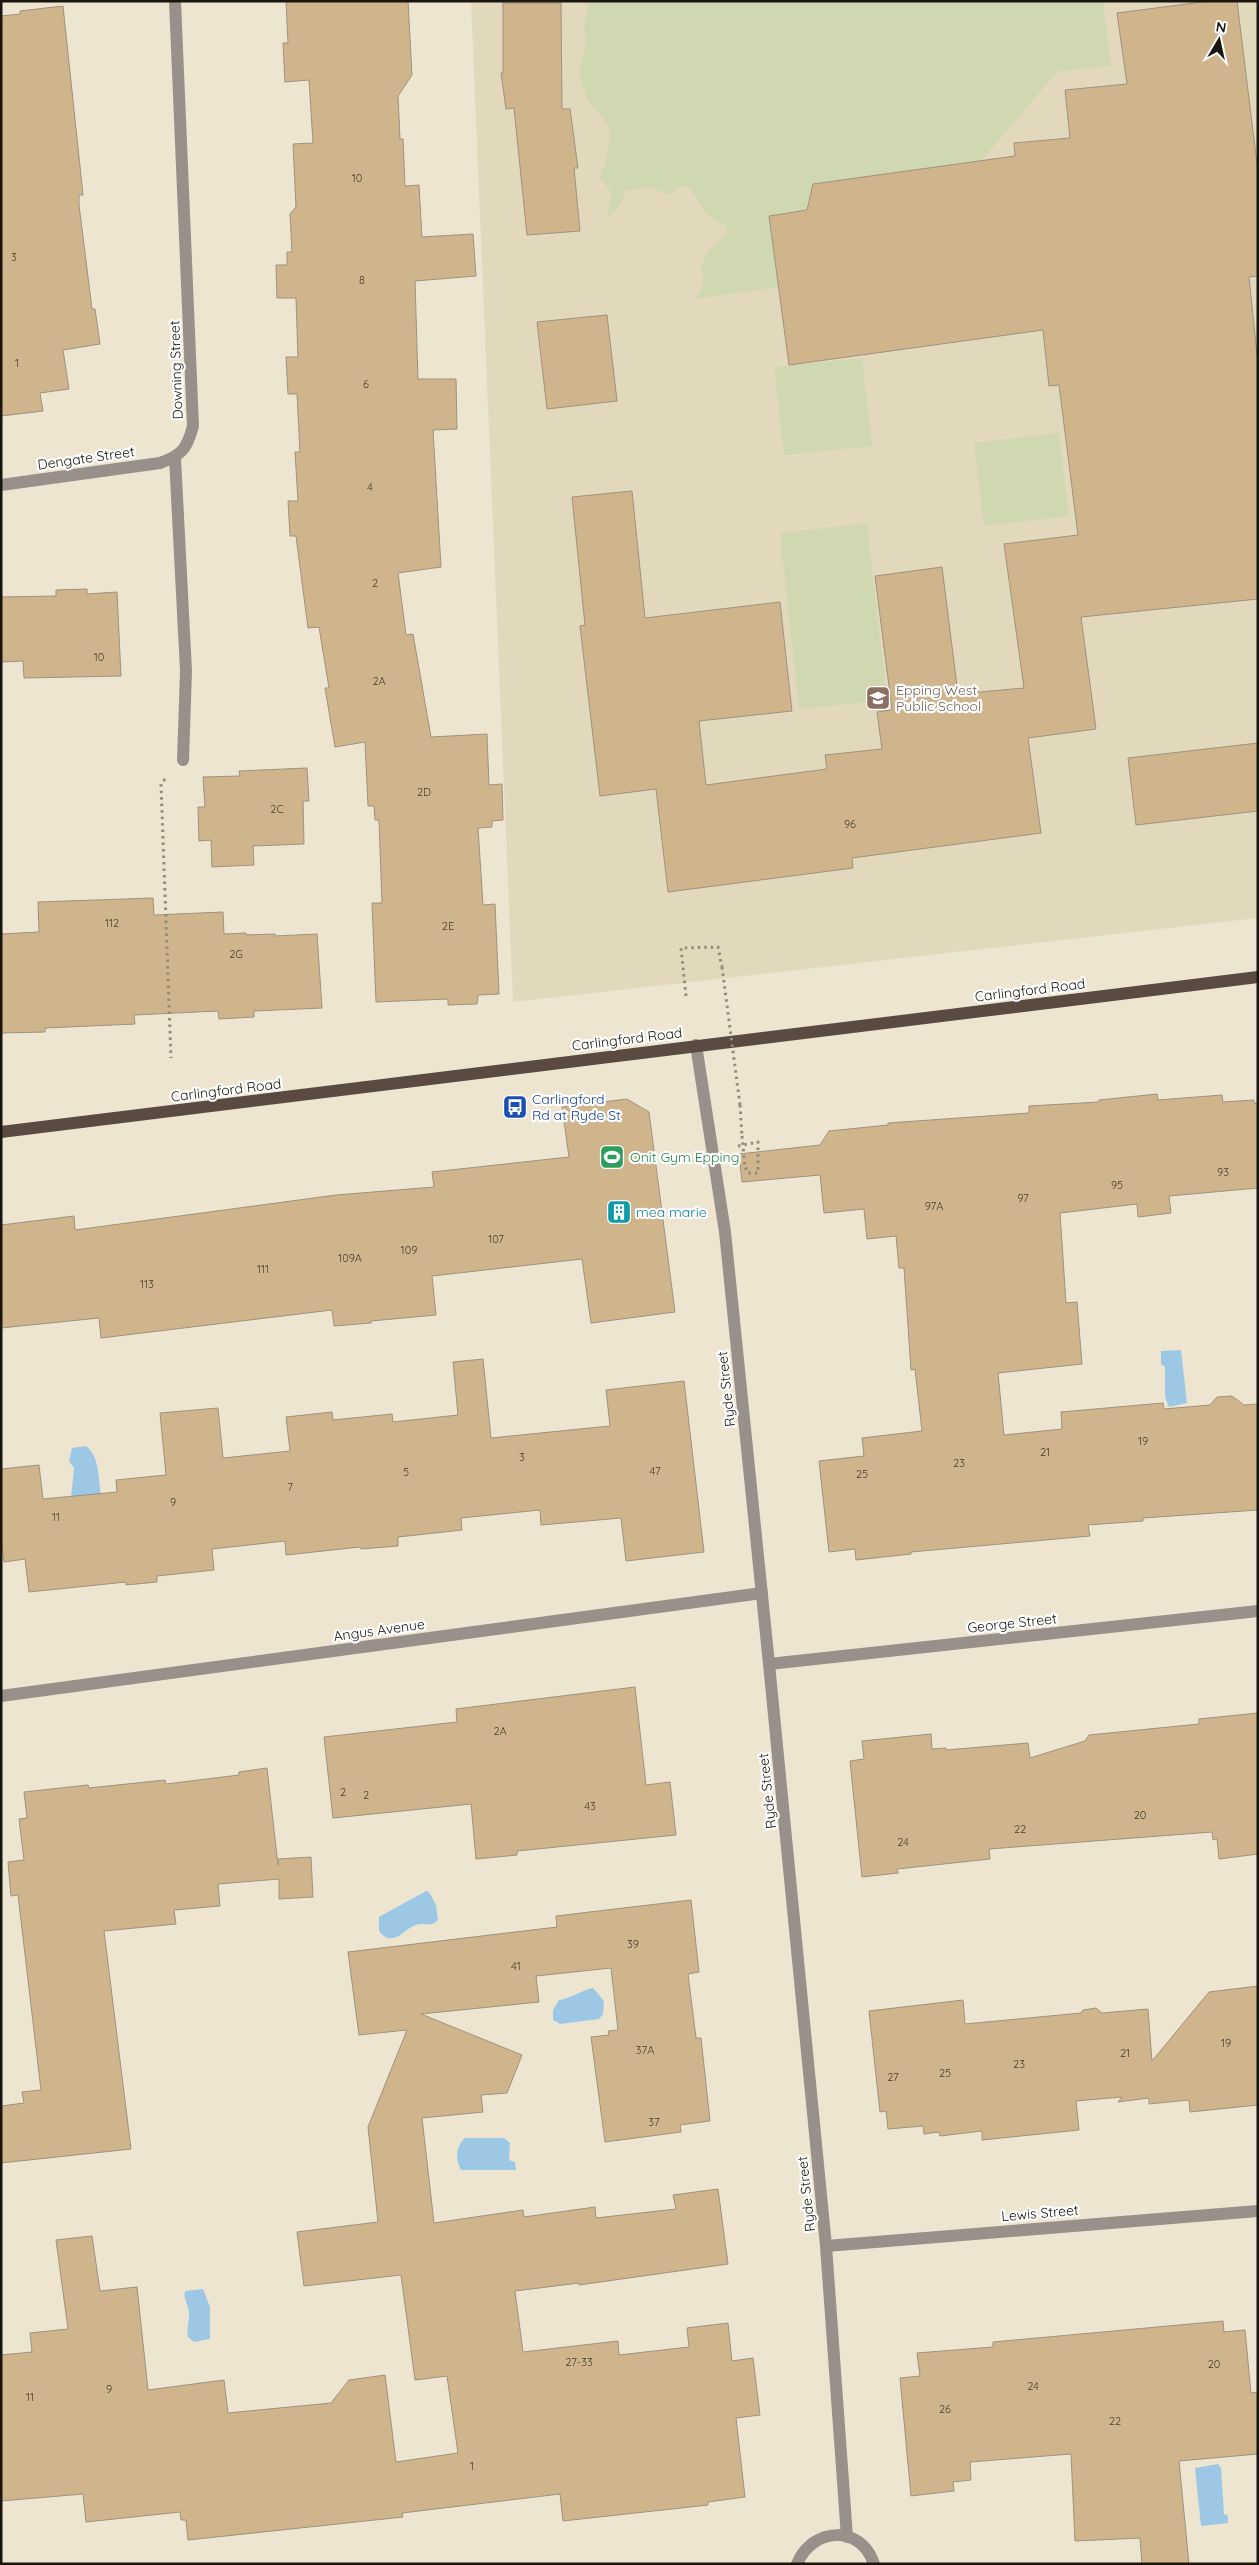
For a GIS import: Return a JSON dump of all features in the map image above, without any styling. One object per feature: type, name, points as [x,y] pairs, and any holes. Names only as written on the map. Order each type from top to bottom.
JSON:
[{"type":"main road","name":"Carlingford Road","points":[[1,1132],[1258,977]]},
{"type":"street","name":"Downing Street","points":[[175,1],[193,426],[188,445],[175,458]]},
{"type":"street","name":"Dengate Street","points":[[1,485],[160,463],[175,458]]},
{"type":"street","points":[[175,458],[186,671],[183,760]]},
{"type":"street","name":"Ryde Street","points":[[696,1045],[725,1232],[762,1593],[826,2246],[847,2537]]},
{"type":"street","name":"Angus Avenue","points":[[1,1696],[762,1593]]},
{"type":"street","name":"George Street","points":[[769,1664],[1258,1611]]},
{"type":"street","name":"Lewis Street","points":[[826,2246],[1258,2211]]},
{"type":"street","points":[[797,2564],[801,2554],[810,2544],[821,2537],[834,2535],[847,2537],[859,2542],[867,2550],[874,2564]]},
{"type":"path","points":[[170,1058],[161,784],[183,760]]},
{"type":"path","points":[[686,996],[680,948],[718,947],[748,1173],[758,1173],[758,1142]]},
{"type":"shaded area","name":"Epping West Public School","points":[[471,1],[1258,1],[1258,918],[513,1002]]},
{"type":"green space","points":[[588,1],[1103,1],[1111,66],[1057,72],[981,161],[813,184],[807,210],[769,216],[778,287],[696,299],[704,282],[701,266],[708,252],[727,234],[726,226],[709,217],[689,187],[678,187],[672,195],[652,188],[626,190],[621,204],[607,219],[611,192],[600,178],[607,158],[610,127],[587,99],[579,73],[586,44],[584,26]]},
{"type":"green space","points":[[862,358],[872,446],[784,455],[774,367]]},
{"type":"green space","points":[[1059,433],[1069,516],[984,526],[974,443]]},
{"type":"green space","points":[[867,523],[887,700],[799,709],[780,533]]},
{"type":"water","points":[[1181,1350],[1187,1403],[1169,1407],[1165,1397],[1165,1367],[1161,1364],[1161,1351]]},
{"type":"water","points":[[86,1446],[91,1451],[96,1462],[101,1495],[71,1498],[74,1468],[69,1461],[72,1448]]},
{"type":"water","points":[[426,1891],[429,1892],[436,1905],[438,1920],[433,1924],[413,1926],[395,1938],[388,1938],[381,1934],[379,1931],[379,1917]]},
{"type":"water","points":[[593,1988],[604,2001],[603,2014],[599,2019],[560,2024],[553,2020],[553,2010],[559,2000]]},
{"type":"water","points":[[465,2138],[504,2138],[510,2143],[509,2160],[515,2162],[516,2170],[461,2170],[457,2153]]},
{"type":"water","points":[[203,2289],[210,2307],[210,2339],[194,2342],[188,2337],[189,2312],[185,2291]]},
{"type":"water","points":[[1218,2464],[1221,2468],[1224,2514],[1228,2516],[1228,2523],[1201,2526],[1195,2468]]},
{"type":"building","points":[[286,1],[408,1],[412,75],[398,96],[400,139],[403,139],[405,186],[419,185],[422,237],[473,234],[476,276],[415,281],[418,379],[456,379],[457,429],[433,430],[441,567],[398,573],[406,635],[413,634],[431,737],[487,734],[489,785],[502,784],[503,820],[492,821],[492,827],[478,828],[483,905],[495,904],[499,994],[478,995],[477,1004],[448,1005],[448,999],[376,1002],[372,903],[382,903],[379,820],[375,820],[374,806],[368,806],[365,742],[335,747],[325,688],[329,688],[319,627],[308,628],[296,536],[290,536],[288,501],[298,501],[295,452],[300,452],[297,394],[288,394],[286,357],[298,357],[296,298],[277,298],[276,265],[287,265],[287,252],[292,252],[290,214],[296,207],[293,144],[313,143],[309,80],[285,82],[283,43],[288,43]]},
{"type":"building","points":[[1210,1],[1237,1],[1258,172],[1258,276],[1249,277],[1258,364],[1258,599],[1081,617],[1096,729],[1028,738],[1041,833],[852,858],[853,868],[668,892],[656,789],[600,796],[580,626],[585,625],[572,497],[632,491],[645,618],[780,602],[792,711],[699,721],[706,785],[827,769],[825,755],[882,749],[877,712],[892,710],[875,576],[942,567],[958,694],[1024,688],[1004,544],[1078,535],[1059,385],[1049,386],[1043,330],[789,365],[769,216],[807,210],[813,184],[1015,156],[1014,143],[1070,138],[1065,90],[1127,84],[1117,13]]},
{"type":"building","points":[[503,3],[561,3],[562,109],[570,109],[578,168],[574,168],[580,231],[527,235],[514,108],[506,109],[501,73],[503,73]]},
{"type":"building","points":[[63,6],[83,195],[79,195],[79,205],[92,309],[95,309],[100,344],[63,350],[69,389],[40,393],[43,411],[1,416],[1,16],[20,14],[20,11]]},
{"type":"building","points":[[607,315],[617,401],[547,409],[537,322]]},
{"type":"building","points":[[87,589],[87,594],[117,592],[121,676],[24,678],[23,661],[1,662],[1,597],[56,596],[56,590]]},
{"type":"building","points":[[1258,743],[1258,811],[1136,825],[1128,758]]},
{"type":"building","points":[[307,768],[309,801],[303,801],[304,844],[253,846],[254,865],[212,867],[211,840],[199,841],[198,807],[205,807],[203,777],[240,776],[239,771]]},
{"type":"building","points":[[153,898],[154,915],[223,912],[224,934],[275,934],[275,936],[317,934],[322,1008],[254,1011],[254,1017],[219,1019],[218,1011],[134,1015],[135,1024],[45,1028],[45,1032],[1,1033],[1,934],[39,932],[38,902]]},
{"type":"building","points":[[1157,1094],[1158,1100],[1222,1095],[1223,1102],[1254,1100],[1254,1103],[1258,1103],[1258,1188],[1169,1196],[1171,1213],[1138,1217],[1137,1204],[1060,1213],[1066,1303],[1077,1302],[1082,1364],[998,1373],[1004,1435],[1062,1429],[1061,1412],[1163,1403],[1164,1409],[1210,1405],[1217,1397],[1232,1396],[1244,1405],[1258,1404],[1258,1510],[1143,1518],[1143,1521],[1088,1525],[1090,1536],[911,1552],[911,1554],[856,1560],[855,1549],[829,1552],[819,1461],[864,1456],[862,1438],[922,1431],[915,1369],[911,1370],[904,1268],[899,1268],[896,1236],[867,1239],[864,1209],[824,1213],[820,1175],[742,1182],[739,1154],[820,1145],[829,1131],[888,1125],[888,1123],[1029,1113],[1029,1106],[1099,1102],[1099,1100]]},
{"type":"building","points":[[627,1099],[649,1112],[675,1312],[591,1323],[582,1259],[432,1276],[436,1315],[371,1321],[371,1323],[334,1326],[332,1310],[101,1338],[99,1318],[1,1328],[1,1225],[74,1216],[75,1230],[336,1195],[434,1187],[432,1172],[569,1157],[562,1107]]},
{"type":"building","points":[[483,1359],[491,1438],[610,1426],[606,1390],[684,1381],[704,1552],[626,1561],[621,1518],[541,1525],[540,1510],[461,1518],[462,1530],[398,1537],[398,1546],[361,1549],[360,1547],[286,1555],[285,1541],[212,1549],[214,1570],[157,1576],[157,1582],[126,1585],[126,1582],[29,1592],[25,1559],[4,1562],[1,1539],[1,1469],[39,1465],[43,1499],[117,1492],[116,1480],[166,1475],[160,1413],[218,1408],[223,1458],[290,1451],[286,1417],[332,1412],[333,1420],[392,1414],[393,1422],[458,1415],[453,1362]]},
{"type":"building","points":[[635,1687],[646,1785],[670,1782],[676,1835],[517,1851],[517,1855],[476,1859],[471,1804],[333,1818],[324,1737],[457,1722],[456,1709]]},
{"type":"building","points":[[1258,1713],[1258,1854],[1219,1859],[1217,1839],[1213,1840],[1212,1832],[989,1849],[990,1859],[897,1869],[898,1873],[862,1877],[850,1761],[864,1759],[862,1741],[931,1734],[932,1749],[946,1748],[946,1750],[1028,1743],[1030,1758],[1085,1741],[1089,1735],[1199,1724],[1199,1719]]},
{"type":"building","points":[[267,1768],[278,1865],[278,1859],[311,1857],[313,1897],[279,1899],[279,1879],[218,1884],[220,1906],[174,1910],[176,1924],[104,1931],[131,2149],[1,2163],[1,2106],[24,2103],[22,2092],[41,2090],[18,1895],[11,1896],[8,1862],[24,1860],[19,1819],[27,1818],[24,1792],[88,1785],[89,1788],[165,1780],[166,1784],[239,1775],[239,1772]]},
{"type":"building","points":[[691,1900],[699,1972],[688,1974],[696,2038],[701,2038],[710,2121],[680,2125],[681,2132],[605,2142],[591,2037],[609,2035],[608,2031],[618,2030],[611,1968],[536,1976],[539,2002],[421,2014],[522,2055],[507,2093],[481,2095],[483,2112],[422,2118],[434,2223],[523,2210],[524,2217],[595,2207],[596,2218],[676,2209],[673,2195],[718,2189],[728,2264],[579,2285],[579,2283],[515,2291],[523,2352],[618,2341],[619,2355],[689,2347],[687,2328],[728,2323],[732,2361],[753,2358],[760,2415],[736,2418],[745,2497],[708,2502],[708,2505],[563,2521],[560,2494],[402,2513],[403,2517],[188,2540],[186,2520],[181,2520],[180,2512],[86,2522],[83,2494],[1,2501],[1,2355],[32,2352],[30,2333],[68,2329],[56,2240],[92,2236],[100,2291],[137,2287],[148,2390],[224,2380],[228,2413],[331,2403],[349,2380],[385,2375],[396,2462],[458,2453],[447,2376],[415,2380],[401,2275],[304,2286],[297,2232],[378,2222],[368,2127],[407,2030],[359,2035],[348,1952],[557,1927],[556,1916]]},
{"type":"building","points":[[1258,1986],[1258,2105],[1190,2112],[1189,2100],[1149,2104],[1149,2098],[1118,2102],[1122,2097],[1076,2101],[1079,2130],[982,2140],[982,2131],[940,2136],[939,2132],[924,2134],[923,2126],[888,2129],[886,2111],[880,2112],[869,2011],[963,2000],[965,2024],[1081,2013],[1083,2010],[1096,2008],[1102,2013],[1148,2009],[1152,2061],[1209,1992]]},
{"type":"building","points":[[1223,2321],[1224,2332],[1245,2330],[1251,2393],[1258,2392],[1258,2454],[1179,2461],[1189,2564],[1142,2564],[1140,2538],[1075,2541],[1071,2454],[970,2462],[971,2480],[953,2482],[954,2491],[911,2496],[900,2378],[920,2376],[917,2353],[993,2347],[993,2342]]},
{"type":"place","name":"Epping West Public School","points":[[878,698]]},
{"type":"place","name":"Carlingford Rd at Ryde St","points":[[515,1107]]},
{"type":"place","name":"Onit Gym Epping","points":[[612,1157]]},
{"type":"place","name":"mea marie","points":[[619,1212]]}]
